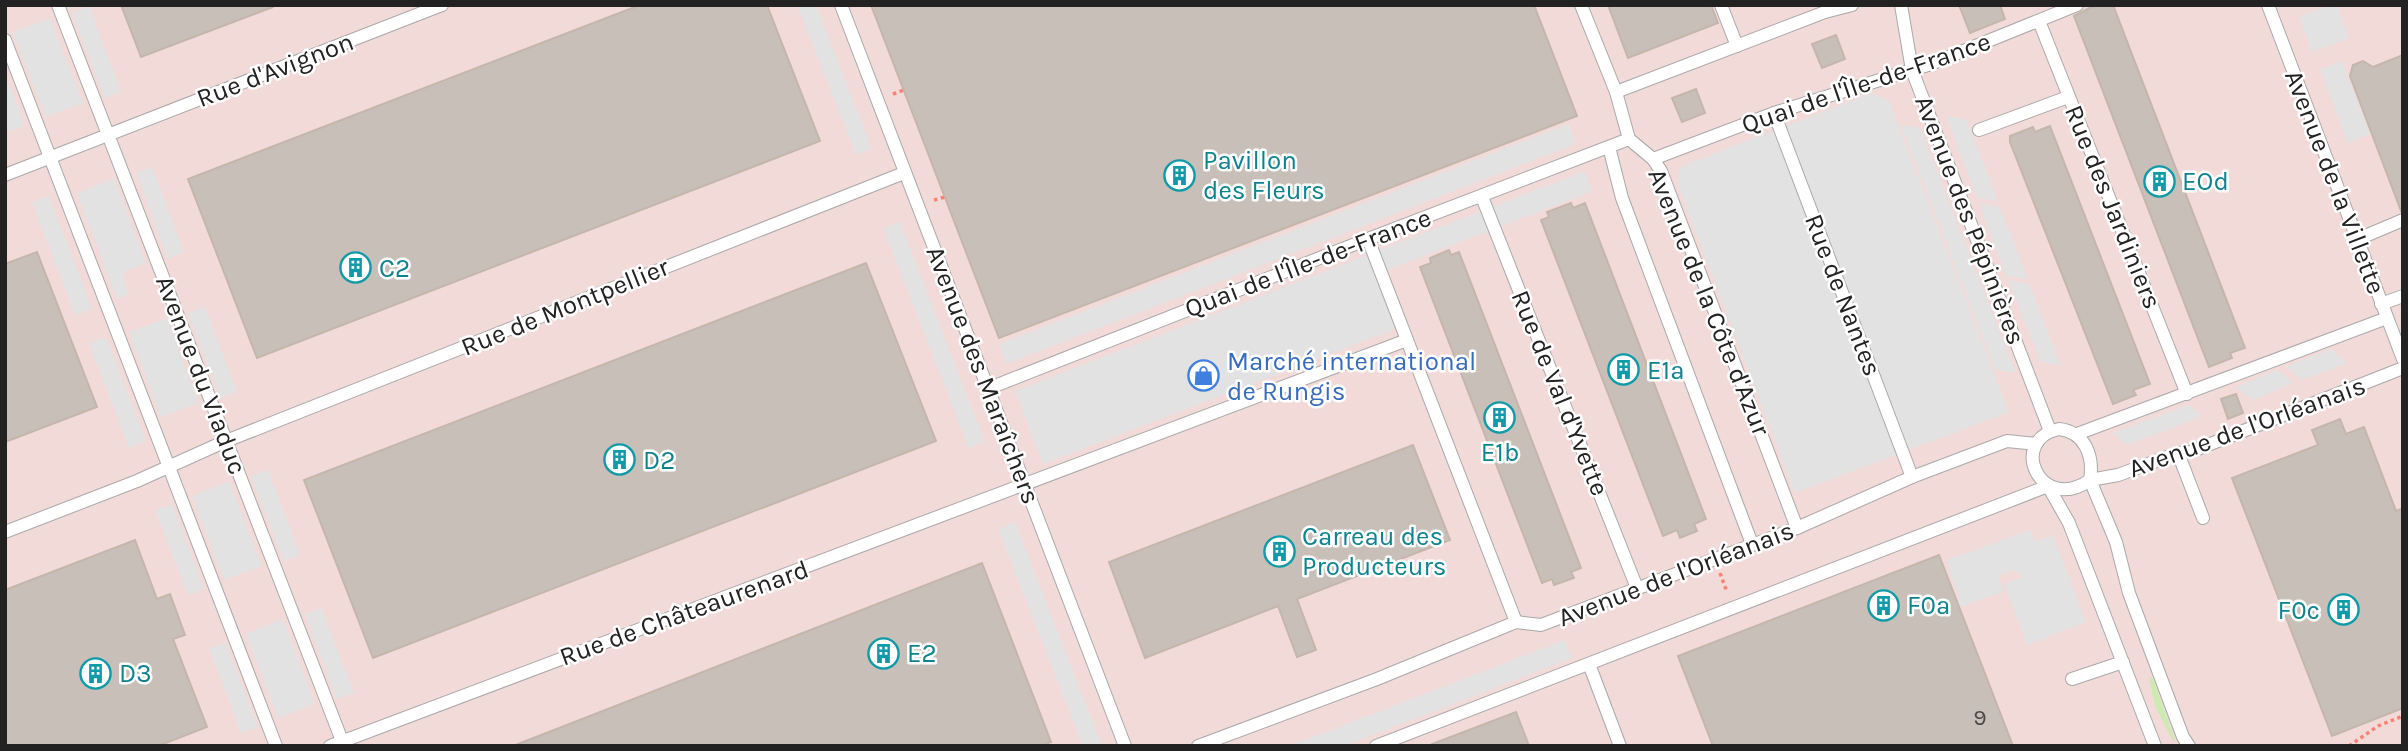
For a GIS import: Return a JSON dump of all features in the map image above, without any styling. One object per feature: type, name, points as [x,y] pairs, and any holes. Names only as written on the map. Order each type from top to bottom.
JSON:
[{"type":"lane","name":"Avenue du Viaduc","points":[[58,5],[343,743]]},
{"type":"lane","name":"Rue d'Avignon","points":[[5,175],[442,5]]},
{"type":"lane","name":"Avenue des Maraîchers","points":[[841,5],[1125,746]]},
{"type":"lane","name":"Avenue de la Côte d'Azur","points":[[1581,5],[1616,92],[1629,139],[1653,159],[1661,171],[1797,528]]},
{"type":"lane","points":[[1721,5],[1737,46]]},
{"type":"lane","points":[[1616,92],[1825,12],[1852,5]]},
{"type":"lane","name":"Avenue des Pépinières","points":[[1901,5],[1912,70],[2050,431]]},
{"type":"lane","name":"Quai de l'Île-de-France","points":[[1653,159],[1774,113],[1912,70],[2077,5]]},
{"type":"lane","name":"Avenue de la Villette","points":[[2268,5],[2403,359]]},
{"type":"lane","name":"Rue des Jardiniers","points":[[2039,21],[2187,394]]},
{"type":"lane","points":[[5,40],[276,746]]},
{"type":"lane","points":[[1979,130],[2068,97]]},
{"type":"lane","name":"Rue de Nantes","points":[[1774,113],[1912,477]]},
{"type":"lane","name":"Quai de l'Île-de-France","points":[[988,389],[1629,139]]},
{"type":"lane","name":"Avenue de la Côte d'Azur","points":[[1609,147],[1622,198],[1752,544]]},
{"type":"lane","name":"Rue de Montpellier","points":[[5,532],[169,467],[226,441],[904,173]]},
{"type":"lane","name":"Rue de Val d'Yvette","points":[[1482,197],[1637,588]]},
{"type":"lane","points":[[2358,239],[2403,220]]},
{"type":"lane","points":[[1368,239],[1516,622]]},
{"type":"lane","points":[[2381,304],[2403,296]]},
{"type":"lane","name":"Avenue de l'Orléanais","points":[[2077,434],[2387,318]]},
{"type":"lane","name":"Rue de Châteaurenard","points":[[330,746],[1408,340]]},
{"type":"lane","name":"Avenue de l'Orléanais","points":[[2090,480],[2118,475],[2178,453],[2190,452],[2403,368]]},
{"type":"lane","points":[[2090,480],[2081,487],[2069,489],[2043,483],[2033,459],[2036,444],[2043,435],[2059,429],[2077,434],[2088,449],[2092,472],[2090,480],[2116,542],[2129,593],[2183,737],[2189,746]]},
{"type":"lane","name":"Avenue de l'Orléanais","points":[[1198,746],[1377,679],[1516,622],[1541,625],[1797,528],[1912,477],[2007,441],[2036,444]]},
{"type":"lane","points":[[2178,453],[2203,518]]},
{"type":"lane","points":[[1376,746],[2048,486]]},
{"type":"lane","points":[[2048,486],[2069,523],[2155,746]]},
{"type":"lane","points":[[2072,679],[2123,662]]},
{"type":"lane","points":[[1589,664],[1620,746]]},
{"type":"path","points":[[1714,558],[1732,607]]},
{"type":"path","points":[[2348,746],[2378,726],[2403,716]]},
{"type":"shaded area","name":"Marché international de Rungis","points":[[5,5],[2403,5],[2403,746],[5,746]]},
{"type":"shaded area","points":[[797,5],[816,5],[872,149],[856,155]]},
{"type":"shaded area","points":[[2329,5],[2337,5],[2349,38],[2312,52],[2299,17]]},
{"type":"shaded area","points":[[89,6],[121,92],[105,98],[72,13]]},
{"type":"shaded area","points":[[50,18],[83,103],[46,117],[13,32]]},
{"type":"shaded area","points":[[2342,61],[2370,134],[2348,143],[2320,69]]},
{"type":"shaded area","points":[[5,73],[25,125],[9,132],[5,122]]},
{"type":"shaded area","points":[[1872,93],[1889,101],[2009,412],[1795,493],[1678,185],[1678,172],[1684,165]]},
{"type":"shaded area","points":[[1946,116],[1967,120],[1998,201],[1977,198]]},
{"type":"shaded area","points":[[1568,124],[1576,144],[1006,364],[999,344]]},
{"type":"shaded area","points":[[1901,125],[1920,128],[2016,373],[1995,369]]},
{"type":"shaded area","points":[[152,167],[184,252],[168,259],[136,173]]},
{"type":"shaded area","points":[[1585,171],[1592,191],[1375,275],[1395,329],[1043,464],[1015,391]]},
{"type":"shaded area","points":[[114,178],[146,263],[122,273],[129,294],[117,299],[77,193]]},
{"type":"shaded area","points":[[49,196],[92,309],[75,315],[32,202]]},
{"type":"shaded area","points":[[1979,203],[2000,207],[2028,279],[2006,276]]},
{"type":"shaded area","points":[[900,222],[985,442],[969,448],[883,228]]},
{"type":"shaded area","points":[[2008,280],[2029,284],[2061,366],[2041,362]]},
{"type":"shaded area","points":[[205,307],[237,392],[221,398],[188,313]]},
{"type":"shaded area","points":[[167,318],[199,403],[161,417],[129,332]]},
{"type":"shaded area","points":[[106,337],[146,441],[129,448],[89,343]]},
{"type":"shaded area","points":[[2331,349],[2348,363],[2302,380],[2286,367]]},
{"type":"shaded area","points":[[2277,370],[2293,383],[2254,400],[2235,387]]},
{"type":"shaded area","points":[[2188,405],[2203,416],[2127,445],[2112,433]]},
{"type":"shaded area","points":[[268,470],[300,555],[284,561],[251,476]]},
{"type":"shaded area","points":[[229,481],[262,566],[224,580],[192,496]]},
{"type":"shaded area","points":[[172,504],[204,589],[188,595],[155,510]]},
{"type":"shaded area","points":[[1015,522],[1102,746],[1083,746],[998,529]]},
{"type":"shaded area","points":[[2030,530],[2036,542],[2053,535],[2086,622],[2027,645],[2004,584],[2022,577],[2019,572],[2014,570],[1998,576],[2004,591],[1961,607],[1947,560]]},
{"type":"shaded area","points":[[321,608],[354,693],[337,699],[305,614]]},
{"type":"shaded area","points":[[283,619],[315,704],[278,718],[246,634]]},
{"type":"shaded area","points":[[1564,640],[1572,658],[1344,746],[1289,746]]},
{"type":"shaded area","points":[[225,642],[258,727],[241,733],[209,648]]},
{"type":"green space","points":[[2149,678],[2153,678],[2175,740],[2173,741],[2155,706]]},
{"type":"building","points":[[121,5],[273,5],[273,7],[141,57]]},
{"type":"building","name":"C2","points":[[640,5],[767,5],[820,141],[257,358],[188,179]]},
{"type":"building","name":"Pavillon des Fleurs","points":[[871,5],[1534,5],[1577,116],[999,338]]},
{"type":"building","points":[[1608,5],[1711,5],[1718,23],[1628,58]]},
{"type":"building","points":[[1959,5],[2000,5],[2005,19],[1970,33]]},
{"type":"building","name":"EOd","points":[[2095,5],[2113,5],[2245,348],[2230,353],[2232,358],[2209,367],[2074,16]]},
{"type":"building","points":[[1836,35],[1845,59],[1822,68],[1812,44]]},
{"type":"building","points":[[2403,55],[2401,211],[2350,76],[2353,65],[2363,61],[2373,67]]},
{"type":"building","points":[[1696,89],[1705,113],[1682,122],[1672,98]]},
{"type":"building","points":[[2050,126],[2150,384],[2133,390],[2136,395],[2113,404],[2010,142],[2010,136],[2033,127],[2035,132]]},
{"type":"building","name":"E1a","points":[[1571,203],[1573,208],[1585,203],[1706,519],[1694,524],[1697,531],[1680,538],[1677,530],[1663,536],[1541,220],[1549,217],[1547,212]]},
{"type":"building","name":"E1b","points":[[1449,250],[1451,255],[1459,252],[1581,568],[1571,572],[1574,578],[1554,585],[1552,579],[1542,583],[1420,267],[1431,263],[1430,258]]},
{"type":"building","points":[[37,252],[97,407],[5,442],[5,264]]},
{"type":"building","name":"D2","points":[[866,263],[936,441],[373,658],[304,480]]},
{"type":"building","points":[[2236,394],[2243,413],[2228,419],[2221,399]]},
{"type":"building","name":"F0c","points":[[2340,419],[2346,434],[2364,427],[2396,511],[2403,508],[2403,708],[2332,736],[2232,478],[2318,445],[2312,430]]},
{"type":"building","name":"Carreau des Producteurs","points":[[1413,445],[1450,540],[1297,599],[1316,650],[1297,657],[1278,606],[1145,658],[1109,562]]},
{"type":"building","name":"D3","points":[[135,540],[157,599],[170,594],[185,635],[173,639],[207,727],[158,746],[5,746],[5,590]]},
{"type":"building","name":"F0a","points":[[1939,555],[2013,746],[1713,746],[1678,656]]},
{"type":"building","name":"E2","points":[[982,563],[1051,742],[1041,746],[513,746]]},
{"type":"building","points":[[1516,712],[1529,746],[1432,744]]},
{"type":"place","name":"Pavillon des Fleurs","points":[[1180,175]]},
{"type":"place","name":"EOd","points":[[2159,181]]},
{"type":"place","name":"C2","points":[[356,268]]},
{"type":"place","name":"E1a","points":[[1624,370]]},
{"type":"place","name":"Marché international de Rungis","points":[[1204,376]]},
{"type":"place","name":"E1b","points":[[1500,417]]},
{"type":"place","name":"D2","points":[[620,460]]},
{"type":"place","name":"Carreau des Producteurs","points":[[1279,551]]},
{"type":"place","name":"F0a","points":[[1884,605]]},
{"type":"place","name":"F0c","points":[[2343,610]]},
{"type":"place","name":"E2","points":[[884,653]]},
{"type":"place","name":"D3","points":[[96,673]]}]
